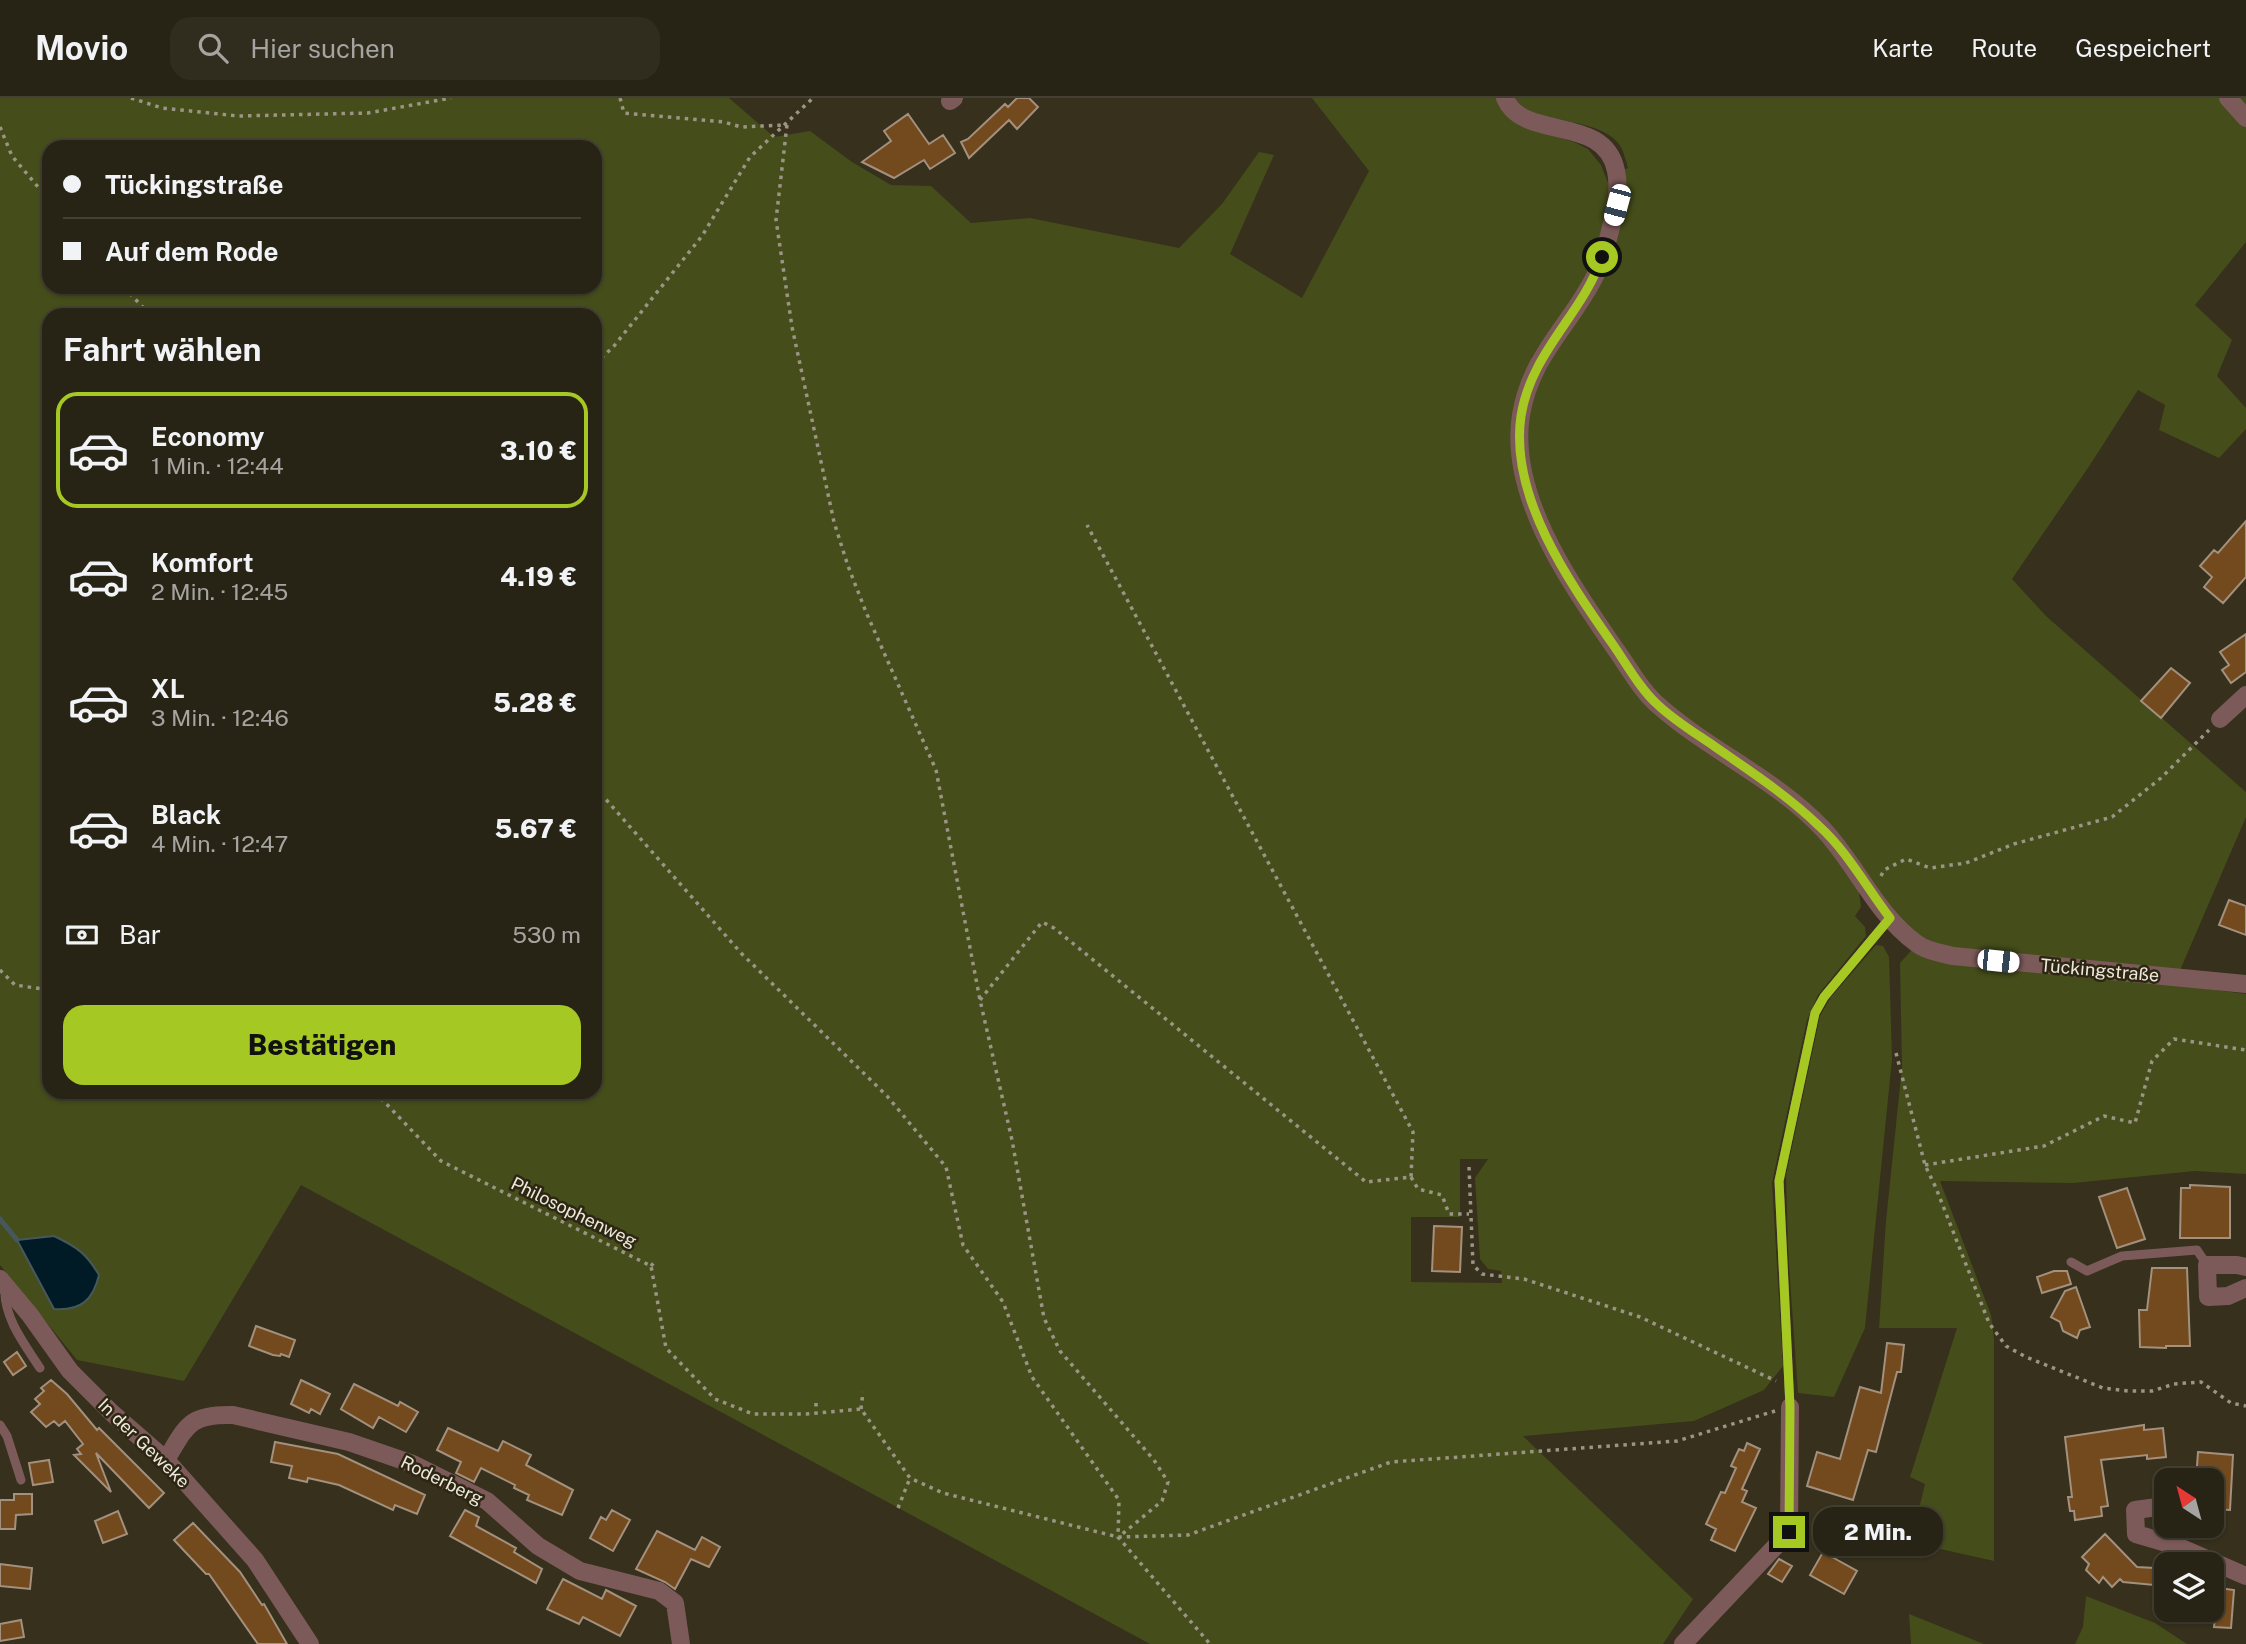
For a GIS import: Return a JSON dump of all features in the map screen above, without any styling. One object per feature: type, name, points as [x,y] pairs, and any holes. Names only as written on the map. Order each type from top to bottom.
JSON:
[{"type":"street","name":"Tückingstraße","points":[[1505,98],[1508,107],[1528,120],[1585,134],[1604,147],[1617,173],[1617,205],[1596,275],[1538,363],[1521,415],[1519,451],[1530,497],[1564,571],[1657,705],[1765,781],[1822,828],[1890,918],[1917,944],[1953,956],[2246,984]]},
{"type":"street","points":[[2228,98],[2246,118]]},
{"type":"street","points":[[2220,719],[2246,695]]},
{"type":"street","points":[[2246,1267],[2207,1265],[2208,1297],[2228,1296],[2246,1288]]},
{"type":"street","name":"In der Geweke","points":[[3,1282],[70,1371],[112,1413],[166,1460],[256,1560],[310,1644]]},
{"type":"street","points":[[1683,1644],[1789,1532],[1790,1407]]},
{"type":"street","name":"Roderberg","points":[[166,1460],[187,1424],[212,1415],[233,1415],[375,1449],[413,1464],[487,1501],[538,1546],[580,1571],[659,1591],[675,1603],[681,1644]]},
{"type":"street","points":[[2154,1507],[2135,1510],[2136,1534],[2177,1546],[2246,1576]]},
{"type":"street","points":[[2174,1538],[2177,1546]]},
{"type":"lane","points":[[1790,1407],[1779,1181],[1815,1013],[1824,997],[1890,918]]},
{"type":"lane","points":[[2071,1262],[2087,1271],[2122,1256],[2197,1250],[2207,1265]]},
{"type":"lane","points":[[3,1282],[6,1303],[19,1335],[40,1368]]},
{"type":"lane","points":[[0,1425],[7,1436],[21,1480]]},
{"type":"path","points":[[131,98],[162,108],[238,116],[368,114],[451,98]]},
{"type":"path","points":[[620,98],[624,113],[724,122],[741,127],[787,125]]},
{"type":"path","points":[[602,357],[702,236],[750,158],[813,98]]},
{"type":"path","points":[[787,125],[776,220],[792,327],[834,522],[866,612],[936,771],[980,1000],[1012,1140],[1044,1318],[1060,1351],[1154,1460],[1168,1482],[1162,1502],[1118,1537]]},
{"type":"path","points":[[0,127],[12,156],[42,192]]},
{"type":"path","points":[[130,294],[144,308]]},
{"type":"path","points":[[1087,525],[1413,1132],[1411,1177],[1418,1189],[1442,1195],[1449,1214],[1470,1213]]},
{"type":"path","points":[[1871,893],[1884,870],[1906,859],[1930,868],[1966,863],[2014,844],[2112,817],[2161,778],[2220,719]]},
{"type":"path","points":[[602,796],[741,953],[887,1096],[946,1167],[963,1245],[1003,1303],[1032,1377],[1119,1500],[1118,1537],[1210,1644]]},
{"type":"path","points":[[980,1000],[1042,922],[1054,928],[1366,1182],[1411,1177]]},
{"type":"path","points":[[0,970],[15,985],[42,989]]},
{"type":"path","points":[[1925,1165],[2044,1146],[2104,1116],[2135,1123],[2152,1061],[2174,1039],[2246,1050]]},
{"type":"path","points":[[1896,1053],[1925,1165],[1989,1323],[2006,1346],[2026,1357],[2103,1388],[2152,1391],[2174,1384],[2201,1382],[2231,1403],[2246,1406]]},
{"type":"path","name":"Philosophenweg","points":[[382,1099],[441,1161],[651,1266],[666,1348],[715,1399],[754,1414],[861,1409]]},
{"type":"path","points":[[1469,1167],[1473,1265],[1482,1275],[1524,1279],[1640,1317],[1788,1385]]},
{"type":"path","points":[[651,1266],[656,1260]]},
{"type":"path","points":[[863,1392],[861,1409],[910,1478],[943,1493],[1118,1537],[1188,1535],[1391,1462],[1677,1441],[1790,1407]]},
{"type":"path","points":[[816,1403],[816,1413]]},
{"type":"path","points":[[898,1508],[910,1478]]},
{"type":"green space","points":[[0,98],[729,98],[774,137],[810,131],[852,162],[891,185],[931,186],[971,223],[1030,218],[1179,248],[1222,204],[1259,152],[1274,155],[1230,254],[1302,298],[1369,171],[1312,98],[1498,98],[1525,127],[1588,149],[1601,165],[1610,188],[1607,215],[1592,262],[1580,287],[1532,357],[1538,362],[1596,275],[1617,173],[1628,168],[1621,147],[1611,137],[1599,130],[1536,113],[1515,98],[2246,98],[2246,242],[2195,305],[2232,340],[2217,376],[2246,408],[2246,429],[2219,458],[2159,430],[2165,405],[2138,390],[2012,579],[2046,616],[2246,792],[2246,817],[2181,968],[2177,985],[2246,994],[2246,1174],[2195,1171],[2073,1183],[1940,1181],[1991,1315],[1994,1339],[1994,1561],[1927,1546],[1932,1526],[1916,1521],[1925,1484],[1910,1477],[1957,1328],[1879,1328],[1886,1221],[1902,1067],[1900,963],[1917,944],[1859,892],[1861,907],[1855,916],[1865,927],[1866,936],[1818,995],[1807,1020],[1772,1183],[1783,1366],[1764,1390],[1694,1421],[1523,1436],[1693,1599],[1663,1644],[1150,1644],[301,1185],[184,1381],[77,1360],[0,1265]],"holes":[[[1460,1159],[1488,1159],[1475,1178],[1480,1259],[1488,1269],[1501,1271],[1502,1283],[1411,1282],[1411,1217],[1460,1217]]]},
{"type":"green space","points":[[1876,945],[1883,946],[1889,957],[1892,1059],[1865,1328],[1834,1397],[1798,1393],[1788,1250],[1786,1175],[1820,1016],[1831,997]]},
{"type":"green space","points":[[2086,1596],[2155,1623],[2187,1644],[2075,1644],[2083,1627]]},
{"type":"green space","points":[[1909,1614],[1984,1644],[1911,1644]]},
{"type":"water","points":[[54,1236],[80,1251],[99,1275],[93,1291],[79,1306],[54,1309],[17,1240]]},
{"type":"building","points":[[1017,98],[1029,98],[1038,107],[1017,129],[1009,120],[969,158],[961,142],[968,139],[1005,104],[1008,107]]},
{"type":"building","points":[[908,114],[929,144],[943,135],[955,153],[930,169],[924,160],[894,178],[862,162],[891,141],[884,131]]},
{"type":"building","points":[[2246,521],[2246,577],[2223,603],[2204,587],[2212,577],[2200,566],[2214,550],[2218,553]]},
{"type":"building","points":[[2246,634],[2246,672],[2231,683],[2222,670],[2229,665],[2220,652]]},
{"type":"building","points":[[2171,668],[2190,683],[2161,718],[2141,701]]},
{"type":"building","points":[[2229,900],[2246,906],[2246,935],[2219,925]]},
{"type":"building","points":[[2190,1185],[2230,1187],[2230,1238],[2180,1238],[2181,1188],[2190,1188]]},
{"type":"building","points":[[2127,1188],[2145,1239],[2117,1248],[2099,1197]]},
{"type":"building","points":[[1434,1226],[1462,1227],[1460,1272],[1432,1271]]},
{"type":"building","points":[[2152,1268],[2187,1268],[2190,1346],[2140,1347],[2139,1310],[2147,1310]]},
{"type":"building","points":[[2054,1271],[2067,1271],[2071,1284],[2042,1293],[2037,1277]]},
{"type":"building","points":[[2076,1287],[2090,1327],[2080,1330],[2077,1338],[2063,1331],[2060,1322],[2051,1317],[2065,1291]]},
{"type":"building","points":[[256,1326],[295,1340],[289,1357],[273,1355],[249,1346]]},
{"type":"building","points":[[1887,1343],[1904,1345],[1901,1372],[1897,1372],[1876,1452],[1868,1450],[1853,1500],[1807,1486],[1817,1452],[1840,1459],[1860,1387],[1881,1393]]},
{"type":"building","points":[[17,1352],[26,1366],[13,1375],[4,1362]]},
{"type":"building","points":[[51,1380],[67,1394],[97,1430],[99,1428],[164,1493],[149,1508],[96,1453],[111,1492],[74,1455],[81,1454],[77,1449],[83,1444],[65,1421],[59,1426],[54,1421],[46,1427],[31,1412],[40,1404],[35,1399],[44,1391],[41,1388]]},
{"type":"building","points":[[301,1380],[330,1394],[320,1414],[311,1409],[309,1413],[291,1404]]},
{"type":"building","points":[[354,1384],[398,1406],[400,1402],[418,1412],[406,1432],[379,1417],[373,1428],[341,1409]]},
{"type":"building","points":[[2144,1425],[2144,1430],[2163,1428],[2166,1457],[2147,1459],[2147,1455],[2101,1460],[2108,1506],[2101,1507],[2102,1516],[2075,1520],[2074,1511],[2070,1511],[2068,1497],[2072,1497],[2065,1437]]},
{"type":"building","points":[[448,1428],[498,1451],[503,1441],[531,1455],[526,1465],[573,1490],[562,1515],[527,1500],[529,1495],[514,1488],[515,1485],[481,1468],[474,1482],[456,1473],[461,1462],[437,1450]]},
{"type":"building","points":[[275,1442],[338,1454],[425,1495],[417,1514],[395,1505],[393,1510],[339,1485],[308,1478],[307,1482],[289,1478],[292,1466],[271,1462]]},
{"type":"building","points":[[1747,1443],[1760,1449],[1742,1489],[1747,1491],[1742,1502],[1756,1508],[1735,1551],[1711,1540],[1716,1529],[1706,1524],[1721,1492],[1725,1493],[1736,1468],[1731,1466],[1739,1449],[1744,1451]]},
{"type":"building","points":[[2198,1452],[2233,1455],[2230,1510],[2224,1510],[2224,1468],[2197,1468]]},
{"type":"building","points":[[49,1460],[53,1482],[33,1485],[29,1463]]},
{"type":"building","points":[[14,1494],[32,1494],[32,1514],[16,1515],[15,1529],[0,1529],[0,1500],[14,1500]]},
{"type":"building","points":[[465,1510],[479,1517],[476,1526],[516,1548],[514,1552],[542,1569],[536,1583],[450,1536]]},
{"type":"building","points":[[612,1510],[630,1520],[613,1551],[590,1538],[601,1517],[606,1520]]},
{"type":"building","points":[[118,1511],[127,1534],[103,1543],[95,1521]]},
{"type":"building","points":[[193,1523],[240,1572],[262,1605],[264,1604],[287,1644],[258,1644],[209,1574],[174,1540]]},
{"type":"building","points":[[657,1531],[695,1550],[702,1537],[720,1547],[709,1567],[691,1559],[675,1589],[636,1569]]},
{"type":"building","points":[[2105,1534],[2137,1567],[2154,1568],[2154,1585],[2123,1582],[2120,1579],[2112,1587],[2103,1577],[2099,1583],[2086,1570],[2089,1564],[2082,1557]]},
{"type":"building","points":[[1823,1552],[1857,1571],[1844,1594],[1810,1575]]},
{"type":"building","points":[[1779,1559],[1792,1566],[1782,1582],[1768,1574]]},
{"type":"building","points":[[0,1564],[32,1568],[30,1589],[0,1586]]},
{"type":"building","points":[[563,1579],[602,1599],[606,1590],[636,1606],[620,1636],[583,1617],[579,1624],[547,1609]]},
{"type":"building","points":[[2224,1589],[2234,1590],[2231,1628],[2214,1627],[2215,1622],[2224,1622]]},
{"type":"building","points":[[21,1620],[24,1637],[0,1641],[0,1624]]},
{"type":"waterway","points":[[0,1219],[17,1240]]},
{"type":"route","points":[[1602,257],[1596,275],[1553,338],[1530,382],[1521,415],[1519,451],[1530,497],[1564,571],[1657,705],[1765,781],[1822,828],[1890,918],[1824,997],[1815,1013],[1779,1181],[1790,1407],[1789,1532]]}]
